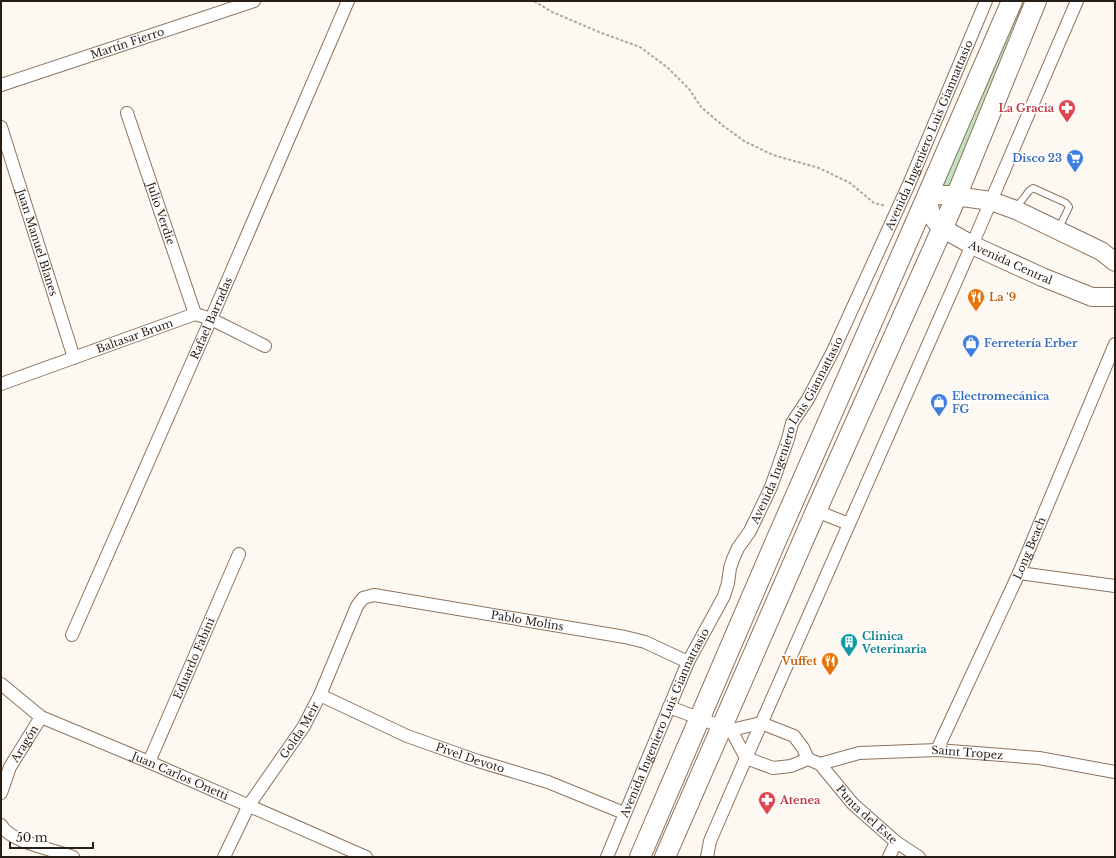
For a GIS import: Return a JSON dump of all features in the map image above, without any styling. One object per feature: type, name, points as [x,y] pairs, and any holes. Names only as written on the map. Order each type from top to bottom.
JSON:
[{"type":"main road","name":"Avenida Ingeniero Luis Giannattasio","points":[[640,857],[775,543],[1012,1]]},
{"type":"main road","points":[[665,857],[727,729],[816,510],[956,196],[1036,1]]},
{"type":"street","name":"Martín Fierro","points":[[1,85],[254,1]]},
{"type":"street","name":"Rafael Barradas","points":[[72,636],[211,320],[348,1]]},
{"type":"street","name":"Avenida Ingeniero Luis Giannattasio","points":[[606,857],[688,662],[724,596],[733,559],[738,548],[750,531],[771,487],[792,423],[808,399],[833,351],[909,184],[986,1]]},
{"type":"street","points":[[707,857],[710,841],[761,723],[972,245],[1077,1]]},
{"type":"street","name":"Julio Verdie","points":[[127,113],[196,314]]},
{"type":"street","name":"Juan Manuel Blanes","points":[[1,127],[74,358]]},
{"type":"street","points":[[909,184],[926,198],[940,195],[956,196],[991,201],[1016,210],[1100,251],[1115,262]]},
{"type":"street","name":"Avenida Central","points":[[926,198],[932,216],[942,228],[972,245],[1042,277],[1092,297],[1115,297]]},
{"type":"street","points":[[196,314],[265,346]]},
{"type":"street","name":"Baltasar Brum","points":[[1,384],[196,314]]},
{"type":"street","name":"Long Beach","points":[[937,750],[1019,573],[1115,344]]},
{"type":"street","points":[[816,510],[849,524]]},
{"type":"street","name":"Eduardo Fabini","points":[[149,762],[240,554]]},
{"type":"street","points":[[1019,573],[1115,586]]},
{"type":"street","name":"Pablo Molins","points":[[363,598],[374,595],[611,634],[645,642],[688,662]]},
{"type":"street","name":"Golda Meir","points":[[224,857],[249,805],[304,726],[320,695],[357,606],[363,598]]},
{"type":"street","name":"Juan Carlos Onetti","points":[[1,684],[41,717],[249,805],[366,857]]},
{"type":"street","name":"Pivel Devoto","points":[[320,695],[407,736],[478,761],[548,782],[624,813]]},
{"type":"street","points":[[669,707],[727,729],[761,723],[794,736],[803,748],[808,759],[820,764]]},
{"type":"street","name":"Aragón","points":[[1,793],[5,765],[41,717]]},
{"type":"street","points":[[727,729],[746,758],[773,768],[791,766],[808,759]]},
{"type":"street","name":"Saint Tropez","points":[[820,764],[859,753],[937,750],[1039,758],[1115,772]]},
{"type":"street","name":"Punta del Este","points":[[820,764],[853,804],[896,842],[918,857]]},
{"type":"street","points":[[1,825],[11,835],[34,845],[73,857]]},
{"type":"street","points":[[889,857],[896,842]]},
{"type":"lane","points":[[1016,210],[1029,191],[1033,188],[1066,203],[1069,207],[1058,230]]},
{"type":"path","points":[[534,1],[552,12],[599,32],[640,47],[667,67],[689,89],[701,107],[744,141],[773,155],[819,168],[850,183],[874,204],[897,210]]},
{"type":"green space","points":[[1018,1],[1030,1],[947,193],[938,193]]},
{"type":"place","name":"La Gracia","points":[[1067,123]]},
{"type":"place","name":"Disco 23","points":[[1075,173]]},
{"type":"place","name":"La '9","points":[[976,312]]},
{"type":"place","name":"Ferretería Erber","points":[[971,358]]},
{"type":"place","name":"Electromecánica FG","points":[[939,417]]},
{"type":"place","name":"Clinica Veterinaria","points":[[849,657]]},
{"type":"place","name":"Vuffet","points":[[830,676]]},
{"type":"place","name":"Atenea","points":[[767,815]]}]
